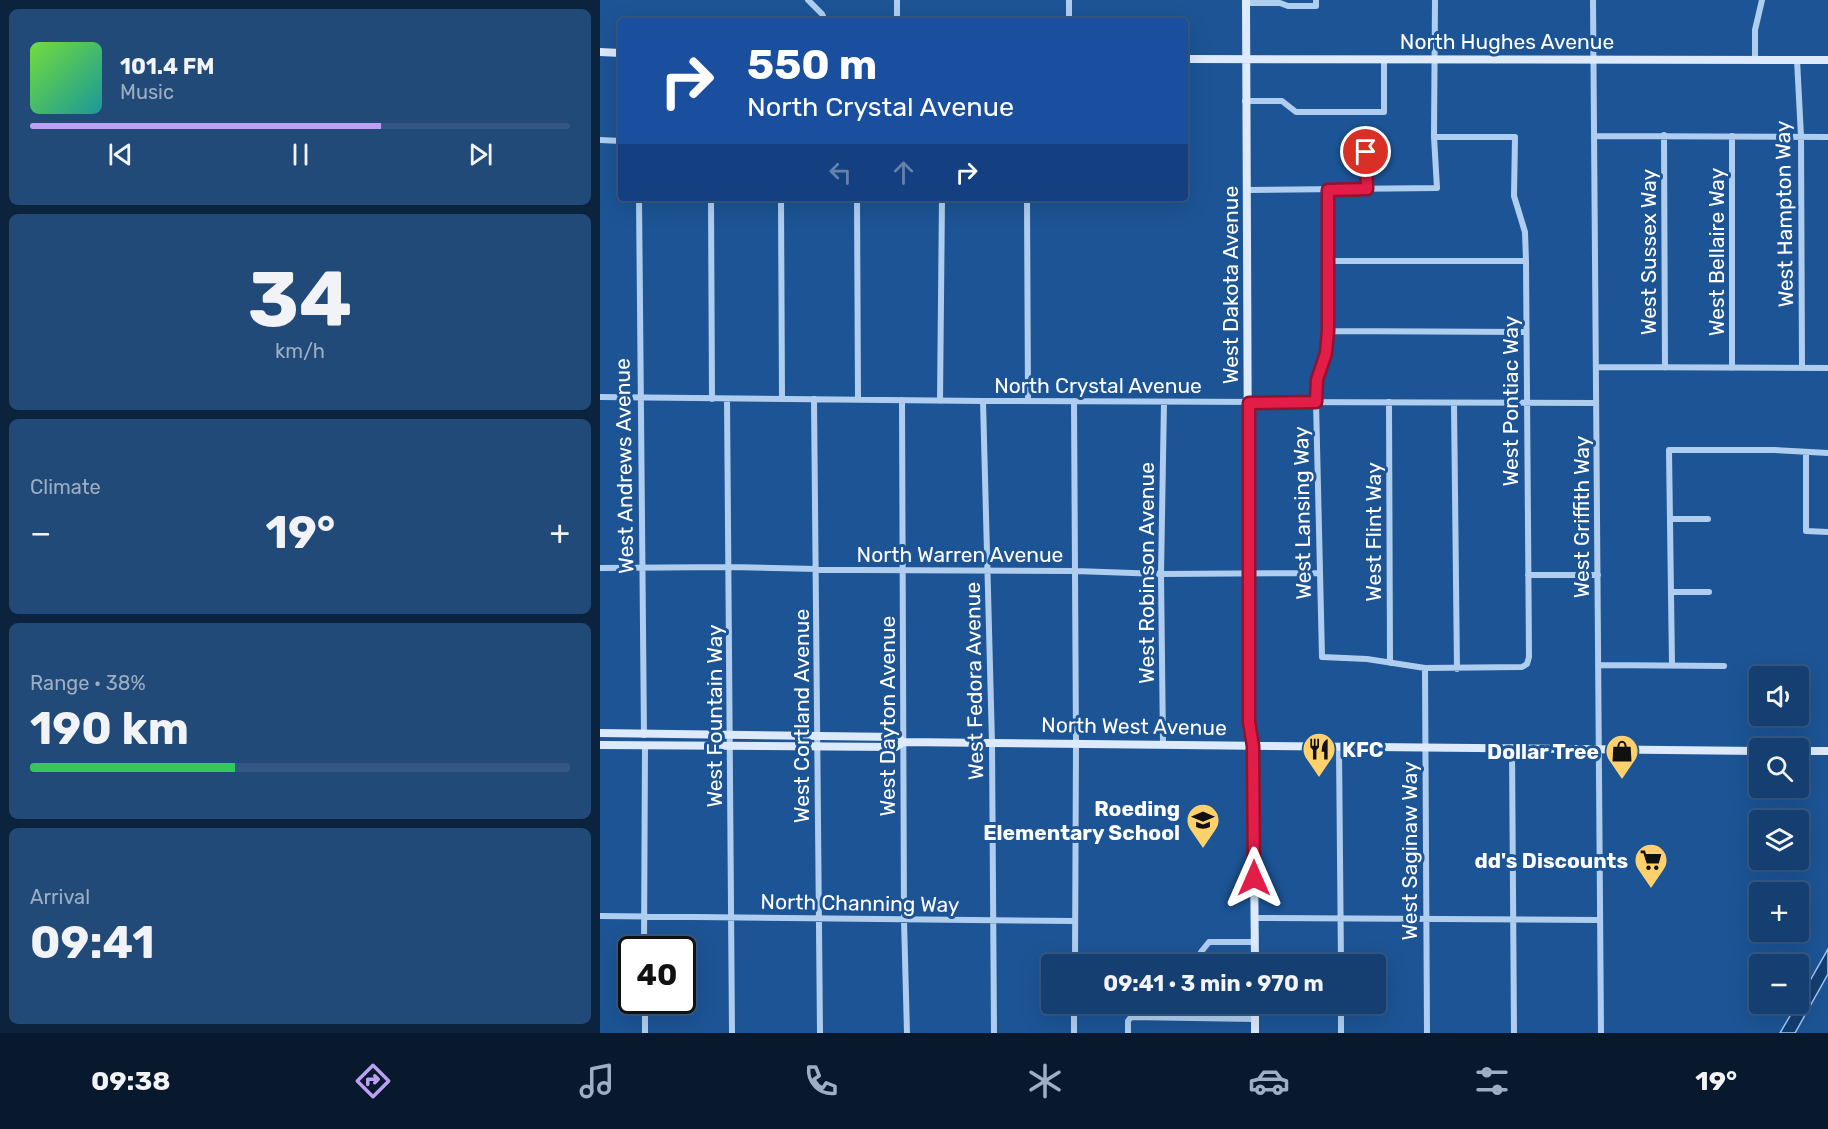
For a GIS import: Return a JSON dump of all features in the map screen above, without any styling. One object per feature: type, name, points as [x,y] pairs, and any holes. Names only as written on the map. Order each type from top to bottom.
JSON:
[{"type":"street","points":[[808,0],[824,18]]},
{"type":"street","points":[[897,0],[897,18]]},
{"type":"street","points":[[1069,0],[1069,18]]},
{"type":"street","points":[[1246,2],[1316,6],[1316,0]]},
{"type":"street","points":[[1247,190],[1437,188],[1434,137],[1435,0]]},
{"type":"street","name":"West Griffith Way","points":[[1593,0],[1601,1033]]},
{"type":"street","points":[[1755,60],[1755,30],[1762,0]]},
{"type":"street","name":"West Dakota Avenue","points":[[1246,2],[1249,722],[1253,746],[1255,954]]},
{"type":"street","points":[[600,52],[618,53]]},
{"type":"street","name":"North Hughes Avenue","points":[[1188,59],[1828,60]]},
{"type":"street","points":[[1245,101],[1282,101],[1296,111],[1384,112],[1384,59]]},
{"type":"street","name":"West Hampton Way","points":[[1797,60],[1801,136],[1803,367]]},
{"type":"street","name":"West Sussex Way","points":[[1664,135],[1665,368]]},
{"type":"street","name":"West Bellaire Way","points":[[1732,135],[1732,368]]},
{"type":"street","points":[[1594,136],[1828,136]]},
{"type":"street","name":"West Pontiac Way","points":[[1434,137],[1515,137],[1514,196],[1525,232],[1529,657],[1525,666],[1519,668],[1457,669]]},
{"type":"street","points":[[600,140],[618,141]]},
{"type":"street","points":[[1366,152],[1367,189]]},
{"type":"street","name":"West Lansing Way","points":[[1328,190],[1328,331],[1326,353],[1317,380],[1316,402],[1322,657],[1367,659],[1390,663]]},
{"type":"street","name":"West Andrews Avenue","points":[[639,201],[644,735]]},
{"type":"street","points":[[711,201],[712,399]]},
{"type":"street","points":[[781,201],[782,399]]},
{"type":"street","points":[[857,201],[858,399]]},
{"type":"street","points":[[940,401],[942,201]]},
{"type":"street","points":[[1027,201],[1028,401]]},
{"type":"street","points":[[1328,261],[1526,261]]},
{"type":"street","points":[[1328,331],[1526,332]]},
{"type":"street","points":[[1596,367],[1828,368]]},
{"type":"street","name":"North Crystal Avenue","points":[[600,397],[1249,403],[1596,403]]},
{"type":"street","name":"West Fountain Way","points":[[727,399],[732,1033]]},
{"type":"street","name":"West Cortland Avenue","points":[[814,399],[820,1033]]},
{"type":"street","name":"West Dayton Avenue","points":[[902,400],[904,920],[907,1033]]},
{"type":"street","name":"West Fedora Avenue","points":[[983,401],[992,743],[994,1033]]},
{"type":"street","points":[[1074,401],[1075,954]]},
{"type":"street","name":"West Robinson Avenue","points":[[1163,744],[1161,574],[1164,402]]},
{"type":"street","name":"West Flint Way","points":[[1389,402],[1390,663]]},
{"type":"street","points":[[1390,663],[1425,668],[1457,669],[1454,404]]},
{"type":"street","points":[[1672,665],[1669,450],[1774,450],[1828,453]]},
{"type":"street","points":[[1806,453],[1806,531],[1828,531]]},
{"type":"street","points":[[1671,519],[1708,519]]},
{"type":"street","name":"North Warren Avenue","points":[[600,568],[1075,570],[1161,574],[1320,573]]},
{"type":"street","points":[[1528,575],[1598,575]]},
{"type":"street","points":[[1671,592],[1709,592]]},
{"type":"street","points":[[1598,665],[1724,666]]},
{"type":"street","name":"West Saginaw Way","points":[[1425,668],[1428,1033]]},
{"type":"street","name":"North West Avenue","points":[[600,733],[731,736],[817,741]]},
{"type":"street","name":"North West Avenue","points":[[600,745],[731,747],[897,737],[903,742],[1749,751]]},
{"type":"street","points":[[644,936],[645,745]]},
{"type":"street","points":[[1512,747],[1514,1033]]},
{"type":"street","points":[[1339,748],[1341,954]]},
{"type":"street","points":[[1809,751],[1828,751]]},
{"type":"street","name":"North Channing Way","points":[[600,916],[1075,921]]},
{"type":"street","points":[[1254,918],[1600,920]]},
{"type":"street","points":[[1200,954],[1209,942],[1254,942]]},
{"type":"street","points":[[645,1014],[645,1033]]},
{"type":"street","points":[[1074,1014],[1074,1033]]},
{"type":"street","points":[[1255,1014],[1255,1033]]},
{"type":"street","points":[[1341,1014],[1341,1033]]},
{"type":"street","points":[[1128,1033],[1128,1021],[1131,1017],[1255,1019]]},
{"type":"water","points":[[1828,949],[1828,974],[1809,1008],[1809,982]]},
{"type":"water","points":[[1791,1014],[1806,1014],[1795,1033],[1780,1033]]},
{"type":"place","name":"KFC","points":[[1319,778]]},
{"type":"place","name":"Dollar Tree","points":[[1622,780]]},
{"type":"place","name":"Roeding Elementary School","points":[[1203,849]]},
{"type":"place","name":"dd's Discounts","points":[[1651,889]]},
{"type":"route","points":[[1254,878],[1253,746],[1249,722],[1249,403],[1316,402],[1317,380],[1326,353],[1328,331],[1328,190],[1367,189],[1366,152]]}]
